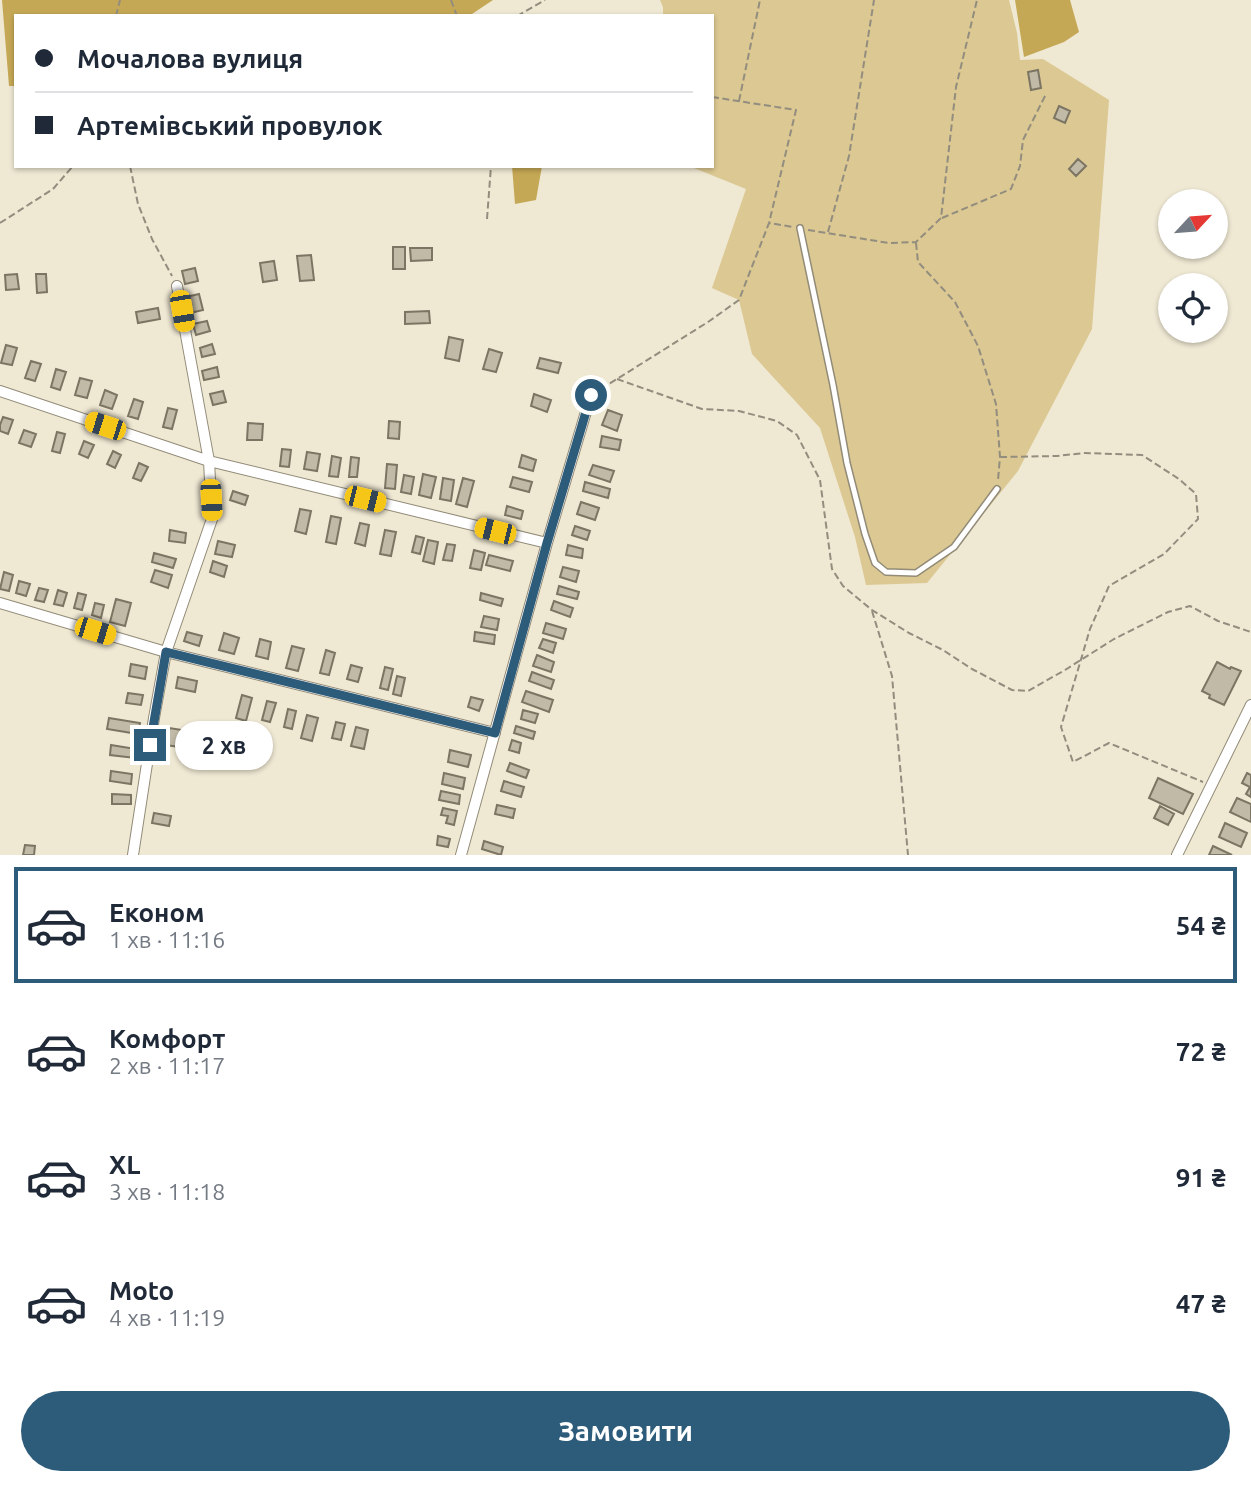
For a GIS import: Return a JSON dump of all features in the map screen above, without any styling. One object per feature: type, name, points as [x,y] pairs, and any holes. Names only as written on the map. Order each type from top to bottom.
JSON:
[{"type":"street","points":[[134,855],[166,652],[212,519],[209,461],[177,286]]},
{"type":"street","points":[[0,391],[209,461],[547,543]]},
{"type":"street","points":[[460,855],[591,395]]},
{"type":"street","points":[[0,603],[166,652],[495,733]]},
{"type":"street","points":[[1177,855],[1251,705]]},
{"type":"lane","points":[[800,228],[847,463],[875,563],[886,572],[916,573],[954,547],[997,489]]},
{"type":"path","points":[[520,14],[545,0]]},
{"type":"path","points":[[739,101],[760,0]]},
{"type":"path","points":[[828,233],[849,156],[874,0]]},
{"type":"path","points":[[941,218],[956,87],[977,0]]},
{"type":"path","points":[[769,223],[889,243],[916,242],[941,218],[1011,189],[1020,166],[1023,140],[1046,94]]},
{"type":"path","points":[[591,395],[739,300],[769,223],[796,110],[714,97]]},
{"type":"path","points":[[0,223],[53,189],[71,168]]},
{"type":"path","points":[[130,168],[138,204],[152,239],[177,286]]},
{"type":"path","points":[[486,219],[491,168]]},
{"type":"path","points":[[916,242],[918,262],[955,302],[978,345],[996,404],[1000,457],[997,489]]},
{"type":"path","points":[[1000,457],[1085,453],[1142,455],[1179,479],[1196,494],[1198,519],[1164,554],[1109,586],[1090,629],[1061,727],[1073,762],[1109,743],[1211,786]]},
{"type":"path","points":[[872,610],[892,677],[908,855]]},
{"type":"shaded area","points":[[2,0],[493,0],[472,14],[14,14],[14,86],[9,86]]},
{"type":"shaded area","points":[[660,0],[1009,0],[1020,60],[1043,59],[1109,100],[1092,329],[1018,471],[927,583],[866,585],[855,537],[820,428],[752,354],[739,300],[712,288],[746,189],[694,168],[714,168],[714,14],[663,14]]},
{"type":"shaded area","points":[[1015,0],[1070,0],[1079,32],[1064,42],[1024,57]]},
{"type":"shaded area","points":[[512,168],[542,168],[536,200],[515,204]]},
{"type":"building","points":[[1038,70],[1041,88],[1031,90],[1028,72]]},
{"type":"building","points":[[1059,106],[1070,111],[1065,123],[1054,118]]},
{"type":"building","points":[[1078,159],[1086,166],[1076,176],[1069,169]]},
{"type":"building","points":[[393,247],[405,247],[405,269],[393,269]]},
{"type":"building","points":[[410,248],[432,248],[432,260],[411,261]]},
{"type":"building","points":[[311,255],[314,280],[300,281],[297,256]]},
{"type":"building","points":[[274,261],[277,280],[263,282],[260,263]]},
{"type":"building","points":[[195,268],[198,281],[185,284],[182,271]]},
{"type":"building","points":[[17,274],[19,289],[6,290],[5,275]]},
{"type":"building","points":[[36,274],[46,274],[47,292],[37,293]]},
{"type":"building","points":[[199,294],[203,310],[190,313],[186,297]]},
{"type":"building","points":[[158,308],[160,319],[138,323],[136,312]]},
{"type":"building","points":[[429,311],[430,323],[405,324],[405,312]]},
{"type":"building","points":[[207,321],[210,331],[196,335],[193,324]]},
{"type":"building","points":[[449,337],[463,340],[459,361],[445,358]]},
{"type":"building","points":[[212,344],[215,354],[202,357],[200,348]]},
{"type":"building","points":[[6,345],[17,348],[12,365],[1,363]]},
{"type":"building","points":[[489,349],[502,353],[496,372],[483,369]]},
{"type":"building","points":[[540,358],[561,363],[558,373],[537,368]]},
{"type":"building","points":[[31,361],[41,364],[35,381],[25,378]]},
{"type":"building","points":[[217,367],[219,377],[204,380],[202,371]]},
{"type":"building","points":[[56,369],[66,372],[60,390],[51,387]]},
{"type":"building","points":[[80,378],[92,381],[87,398],[75,395]]},
{"type":"building","points":[[105,390],[117,395],[112,409],[100,405]]},
{"type":"building","points":[[223,391],[226,402],[213,405],[210,394]]},
{"type":"building","points":[[534,394],[551,400],[547,412],[531,406]]},
{"type":"building","points":[[134,399],[143,402],[138,419],[128,416]]},
{"type":"building","points":[[168,408],[177,410],[172,429],[163,427]]},
{"type":"building","points":[[608,410],[622,415],[617,431],[602,425]]},
{"type":"building","points":[[3,417],[13,420],[8,434],[0,431]]},
{"type":"building","points":[[389,421],[400,422],[399,439],[388,438]]},
{"type":"building","points":[[248,423],[263,424],[262,440],[247,440]]},
{"type":"building","points":[[24,430],[36,434],[31,447],[19,443]]},
{"type":"building","points":[[57,432],[65,434],[60,453],[52,451]]},
{"type":"building","points":[[602,436],[621,440],[619,450],[600,447]]},
{"type":"building","points":[[84,441],[94,445],[88,458],[79,454]]},
{"type":"building","points":[[282,449],[291,450],[289,467],[280,466]]},
{"type":"building","points":[[113,451],[121,455],[115,468],[107,464]]},
{"type":"building","points":[[307,452],[320,454],[317,471],[304,469]]},
{"type":"building","points":[[522,455],[536,460],[533,471],[519,467]]},
{"type":"building","points":[[332,456],[341,458],[338,477],[329,476]]},
{"type":"building","points":[[351,457],[359,458],[357,477],[349,477]]},
{"type":"building","points":[[139,463],[148,467],[141,481],[133,478]]},
{"type":"building","points":[[387,464],[397,465],[395,489],[385,488]]},
{"type":"building","points":[[593,465],[614,471],[610,482],[589,475]]},
{"type":"building","points":[[423,474],[436,477],[431,498],[419,495]]},
{"type":"building","points":[[404,475],[414,477],[411,494],[401,492]]},
{"type":"building","points":[[513,477],[532,482],[529,492],[510,487]]},
{"type":"building","points":[[443,478],[454,480],[451,501],[440,499]]},
{"type":"building","points":[[463,478],[474,481],[467,507],[456,504]]},
{"type":"building","points":[[585,482],[610,489],[608,498],[583,491]]},
{"type":"building","points":[[233,491],[248,496],[245,505],[230,500]]},
{"type":"building","points":[[581,502],[599,508],[595,520],[577,514]]},
{"type":"building","points":[[507,506],[523,511],[521,519],[505,515]]},
{"type":"building","points":[[300,509],[311,511],[306,534],[295,531]]},
{"type":"building","points":[[331,516],[341,518],[336,544],[326,542]]},
{"type":"building","points":[[360,523],[369,525],[365,546],[355,543]]},
{"type":"building","points":[[575,526],[590,531],[587,540],[572,535]]},
{"type":"building","points":[[170,530],[186,533],[185,543],[169,541]]},
{"type":"building","points":[[385,530],[396,532],[391,556],[380,554]]},
{"type":"building","points":[[416,536],[424,538],[420,554],[412,552]]},
{"type":"building","points":[[428,540],[438,542],[434,564],[423,561]]},
{"type":"building","points":[[218,541],[235,545],[232,557],[215,554]]},
{"type":"building","points":[[447,544],[455,545],[452,561],[443,560]]},
{"type":"building","points":[[568,545],[583,549],[582,558],[566,555]]},
{"type":"building","points":[[474,550],[485,553],[481,570],[470,568]]},
{"type":"building","points":[[154,553],[176,559],[173,568],[152,562]]},
{"type":"building","points":[[489,555],[513,561],[510,571],[486,565]]},
{"type":"building","points":[[213,561],[227,566],[224,577],[210,572]]},
{"type":"building","points":[[563,567],[579,571],[576,582],[560,577]]},
{"type":"building","points":[[155,570],[172,575],[168,588],[151,582]]},
{"type":"building","points":[[4,572],[13,575],[9,591],[0,589]]},
{"type":"building","points":[[19,581],[30,584],[26,596],[16,593]]},
{"type":"building","points":[[559,586],[579,592],[577,599],[557,594]]},
{"type":"building","points":[[39,588],[48,590],[44,602],[35,600]]},
{"type":"building","points":[[58,590],[67,593],[63,606],[54,604]]},
{"type":"building","points":[[78,593],[86,595],[82,610],[74,608]]},
{"type":"building","points":[[481,593],[503,599],[501,606],[480,600]]},
{"type":"building","points":[[116,599],[131,603],[125,626],[110,622]]},
{"type":"building","points":[[554,601],[573,608],[570,617],[551,610]]},
{"type":"building","points":[[95,603],[104,605],[101,618],[92,615]]},
{"type":"building","points":[[484,616],[499,619],[497,630],[481,627]]},
{"type":"building","points":[[546,623],[566,629],[563,639],[543,633]]},
{"type":"building","points":[[187,632],[202,636],[199,646],[184,641]]},
{"type":"building","points":[[475,632],[495,635],[494,644],[474,641]]},
{"type":"building","points":[[224,633],[239,638],[234,654],[219,650]]},
{"type":"building","points":[[260,639],[271,642],[268,659],[256,656]]},
{"type":"building","points":[[543,639],[556,643],[553,653],[539,648]]},
{"type":"building","points":[[292,646],[304,649],[298,671],[286,668]]},
{"type":"building","points":[[326,650],[335,653],[329,675],[320,673]]},
{"type":"building","points":[[537,655],[554,662],[551,672],[533,666]]},
{"type":"building","points":[[1217,662],[1241,671],[1224,705],[1209,698],[1210,695],[1202,691]]},
{"type":"building","points":[[131,664],[147,667],[145,679],[129,676]]},
{"type":"building","points":[[351,665],[362,668],[358,682],[347,679]]},
{"type":"building","points":[[385,667],[393,669],[388,690],[380,688]]},
{"type":"building","points":[[532,672],[554,680],[551,689],[529,681]]},
{"type":"building","points":[[397,676],[405,678],[401,696],[393,694]]},
{"type":"building","points":[[178,677],[197,681],[195,692],[176,688]]},
{"type":"building","points":[[526,691],[553,700],[549,712],[522,702]]},
{"type":"building","points":[[128,693],[143,695],[141,705],[126,703]]},
{"type":"building","points":[[242,695],[252,698],[246,721],[236,718]]},
{"type":"building","points":[[471,697],[483,700],[479,711],[468,707]]},
{"type":"building","points":[[267,701],[276,703],[270,722],[262,720]]},
{"type":"building","points":[[288,709],[296,711],[292,729],[284,727]]},
{"type":"building","points":[[523,710],[538,714],[535,723],[521,719]]},
{"type":"building","points":[[307,715],[318,718],[312,741],[301,738]]},
{"type":"building","points":[[109,718],[140,723],[138,734],[107,729]]},
{"type":"building","points":[[336,722],[345,724],[341,740],[332,738]]},
{"type":"building","points":[[516,726],[535,732],[533,739],[514,733]]},
{"type":"building","points":[[356,727],[368,730],[364,749],[351,746]]},
{"type":"building","points":[[169,728],[182,730],[179,747],[166,745]]},
{"type":"building","points":[[512,740],[521,743],[519,753],[509,750]]},
{"type":"building","points":[[111,745],[136,749],[135,758],[110,755]]},
{"type":"building","points":[[450,750],[471,755],[468,767],[448,762]]},
{"type":"building","points":[[510,763],[529,770],[526,778],[507,771]]},
{"type":"building","points":[[111,771],[132,774],[131,784],[110,781]]},
{"type":"building","points":[[444,773],[465,778],[463,789],[442,784]]},
{"type":"building","points":[[1247,773],[1251,775],[1251,797],[1246,794],[1250,787],[1242,783]]},
{"type":"building","points":[[1158,778],[1193,794],[1183,814],[1149,798]]},
{"type":"building","points":[[504,781],[524,787],[521,797],[501,791]]},
{"type":"building","points":[[441,791],[460,795],[459,804],[439,800]]},
{"type":"building","points":[[112,794],[131,795],[131,804],[112,804]]},
{"type":"building","points":[[1237,798],[1251,804],[1251,822],[1230,812]]},
{"type":"building","points":[[497,805],[515,809],[513,818],[495,814]]},
{"type":"building","points":[[1160,806],[1174,814],[1168,825],[1154,818]]},
{"type":"building","points":[[443,808],[457,811],[454,825],[446,823],[448,816],[441,815]]},
{"type":"building","points":[[154,813],[171,816],[169,826],[152,823]]},
{"type":"building","points":[[1225,823],[1247,833],[1241,847],[1219,837]]},
{"type":"building","points":[[438,836],[450,839],[448,847],[437,845]]},
{"type":"building","points":[[484,841],[503,847],[501,855],[482,849]]},
{"type":"building","points":[[25,845],[35,846],[34,855],[23,855]]},
{"type":"building","points":[[1213,846],[1232,855],[1209,855]]},
{"type":"route","points":[[150,745],[166,652],[495,733],[591,395]]}]
